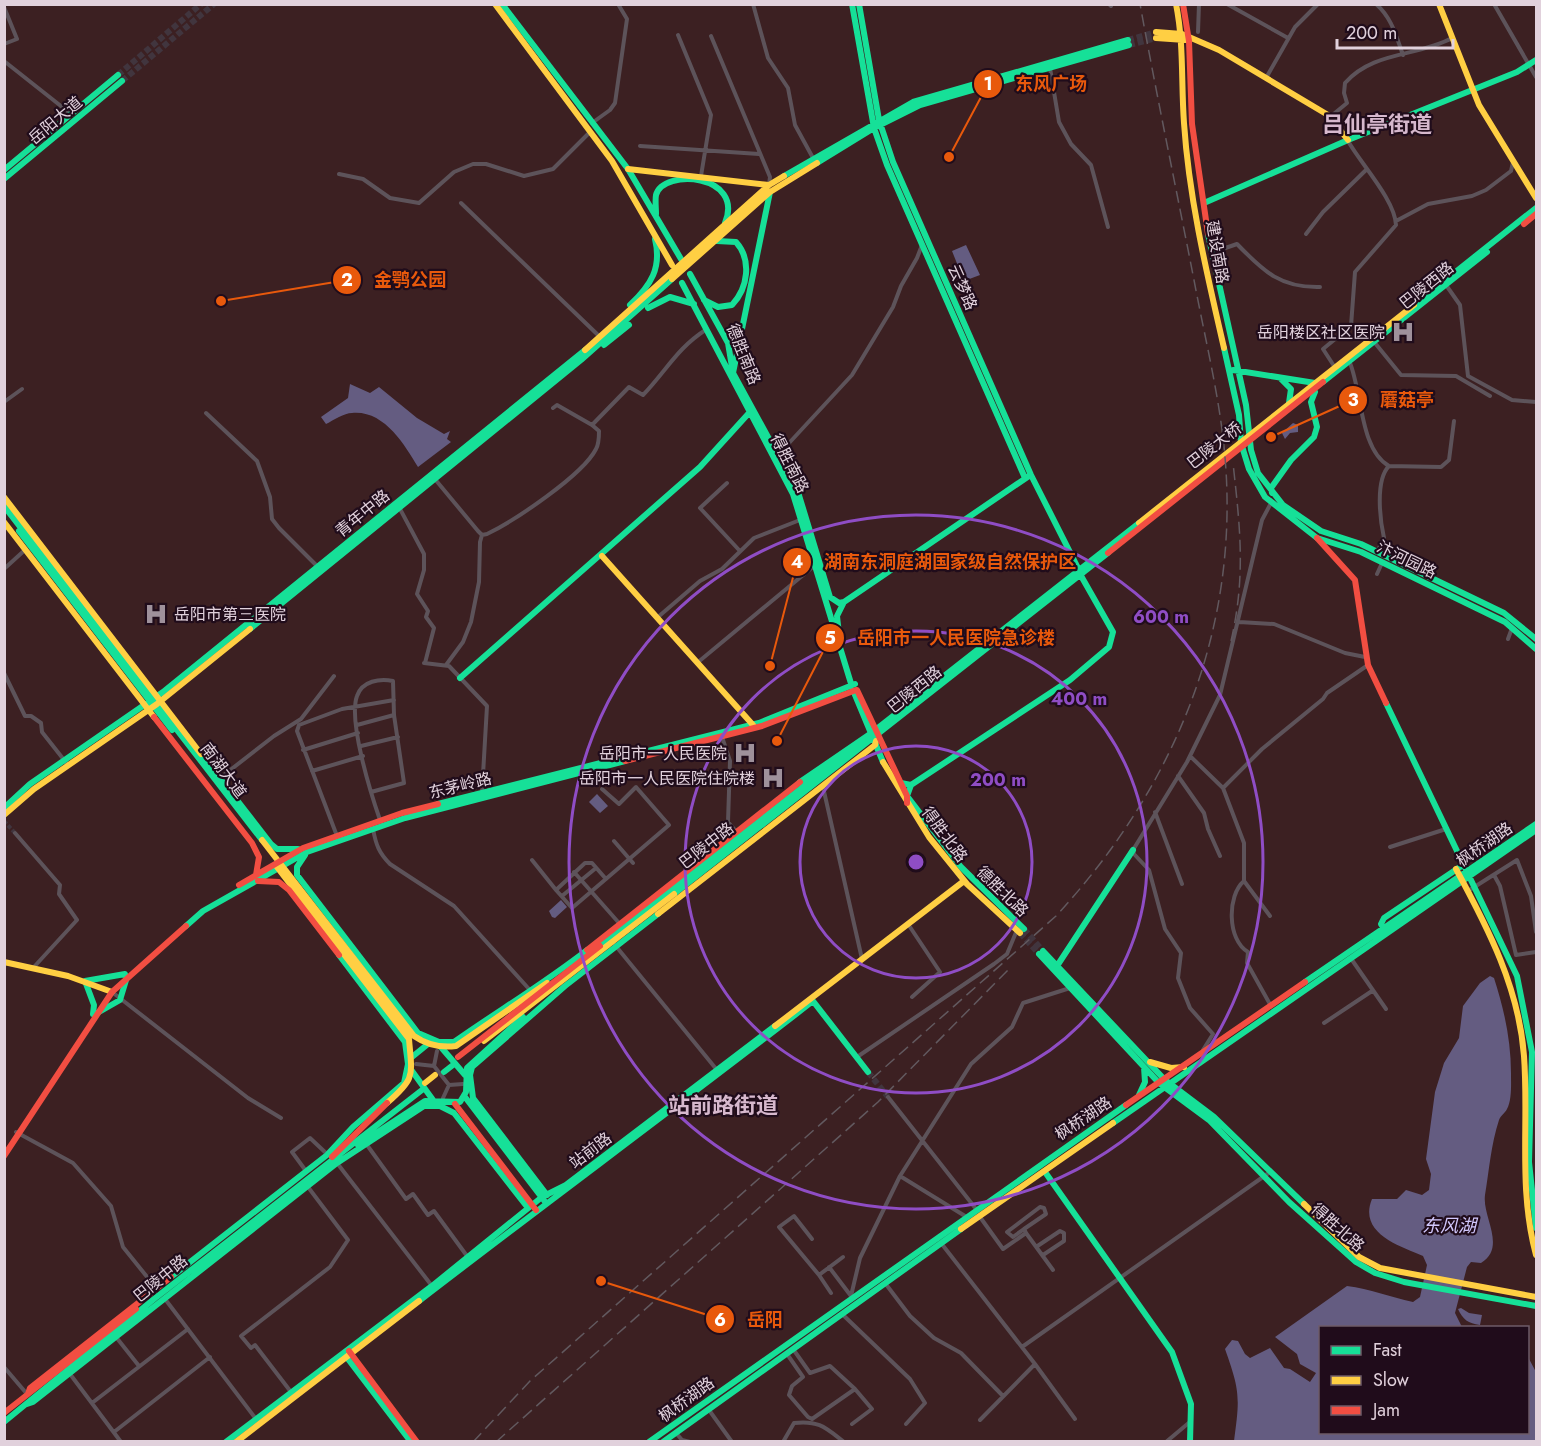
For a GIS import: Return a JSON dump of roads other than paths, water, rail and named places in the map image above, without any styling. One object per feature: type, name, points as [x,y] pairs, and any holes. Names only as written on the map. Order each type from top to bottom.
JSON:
[{"type":"main road","points":[[495,4],[591,131],[672,265]]},
{"type":"main road","points":[[502,4],[616,158],[628,169],[681,260]]},
{"type":"main road","points":[[844,603],[1028,477],[887,165],[852,4]]},
{"type":"main road","name":"云梦路","points":[[859,4],[877,124],[1028,477],[1113,632],[1109,647],[1049,696],[911,785]]},
{"type":"main road","name":"建设南路","points":[[1176,4],[1186,38],[1184,123],[1203,256],[1239,415],[1241,443],[1249,468],[1265,496]]},
{"type":"main road","name":"建设南路","points":[[1183,4],[1192,124],[1211,254],[1246,405],[1251,450],[1258,473],[1273,494]]},
{"type":"main road","points":[[1439,4],[1473,90],[1536,198]]},
{"type":"main road","points":[[1156,35],[1186,38],[1219,50],[1330,117],[1348,141]]},
{"type":"main road","points":[[628,169],[701,176],[769,189],[877,124],[914,102],[1128,43],[920,105],[877,124],[814,159],[769,189],[733,374]]},
{"type":"main road","points":[[1204,203],[1473,90],[1536,60]]},
{"type":"main road","name":"岳阳大道","points":[[4,170],[71,114],[120,78],[4,179]]},
{"type":"main road","points":[[658,220],[654,208],[656,194],[663,184],[677,179],[713,183],[719,187],[729,206],[724,225]]},
{"type":"main road","name":"青年中路","points":[[4,815],[66,763],[154,702],[581,357],[724,225],[769,189]]},
{"type":"main road","name":"青年中路","points":[[319,568],[434,478],[581,357],[717,241],[769,189]]},
{"type":"main road","name":"巴陵西路","points":[[1317,385],[1334,366],[1536,208]]},
{"type":"main road","name":"巴陵西路","points":[[1305,395],[1350,363],[1536,214]]},
{"type":"main road","points":[[581,357],[598,334],[652,283],[659,260],[654,233]]},
{"type":"main road","points":[[704,300],[721,308],[735,303],[740,296],[747,259],[743,248],[736,242],[717,241]]},
{"type":"main road","name":"德胜南路","points":[[690,274],[728,343],[733,374],[798,492],[830,597],[839,603],[844,603]]},
{"type":"main road","name":"得胜南路","points":[[682,283],[708,328],[749,413],[793,494],[814,566],[873,737],[908,796]]},
{"type":"main road","points":[[581,357],[664,297],[678,296],[694,304]]},
{"type":"main road","points":[[1228,370],[1236,369],[1250,374],[1278,376],[1317,385],[1311,397],[1310,407],[1318,423],[1316,434],[1309,444],[1292,459],[1271,488],[1273,494]]},
{"type":"main road","points":[[1278,376],[1291,389],[1290,405],[1304,406],[1318,423]]},
{"type":"main road","name":"巴陵大桥","points":[[1141,523],[1305,395]]},
{"type":"main road","points":[[460,678],[602,556],[700,467],[749,413]]},
{"type":"main road","name":"汴河园路","points":[[1273,494],[1283,505],[1321,531],[1377,552],[1504,614],[1536,639]]},
{"type":"main road","name":"汴河园路","points":[[1265,496],[1317,538],[1382,563],[1512,627],[1536,649]]},
{"type":"main road","points":[[4,497],[154,702],[252,843],[259,857],[256,875]]},
{"type":"main road","name":"南湖大道","points":[[4,506],[356,966],[414,1036],[428,1044]]},
{"type":"main road","name":"南湖大道","points":[[4,513],[154,702]]},
{"type":"main road","points":[[4,522],[220,778],[271,844],[277,849],[305,850],[297,867],[297,875],[418,1033],[439,1041],[454,1042],[529,989],[556,974],[621,925]]},
{"type":"main road","name":"巴陵西路","points":[[873,737],[1141,523]]},
{"type":"main road","points":[[1317,538],[1357,585],[1365,657],[1368,665],[1463,865],[1471,889],[1503,958],[1518,1009],[1525,1084],[1523,1193],[1527,1223],[1536,1255]]},
{"type":"main road","points":[[602,556],[754,726]]},
{"type":"main road","name":"得胜南路","points":[[844,603],[837,616],[837,626],[854,687]]},
{"type":"main road","name":"东茅岭路","points":[[305,850],[405,818],[722,737],[854,687]]},
{"type":"main road","name":"东茅岭路","points":[[126,975],[203,912],[305,850],[337,837],[402,813],[754,726]]},
{"type":"main road","points":[[862,754],[873,737]]},
{"type":"main road","name":"得胜北路","points":[[873,737],[879,754],[907,804],[929,837],[968,881]]},
{"type":"main road","name":"巴陵中路","points":[[465,1075],[471,1063],[621,925],[738,834],[873,737]]},
{"type":"main road","name":"巴陵中路","points":[[458,1058],[561,980],[615,945],[873,737]]},
{"type":"main road","points":[[545,1198],[473,1098],[471,1071],[475,1064],[615,945],[823,786],[828,779],[862,754],[870,751],[879,754]]},
{"type":"main road","name":"青年中路","points":[[4,808],[30,784],[66,763]]},
{"type":"main road","points":[[892,778],[911,785],[907,804]]},
{"type":"main road","name":"德胜北路","points":[[908,796],[968,881],[1020,931]]},
{"type":"main road","name":"枫桥湖路","points":[[663,1442],[1045,1172],[1165,1084],[1352,960],[1356,953],[1385,930],[1536,824]]},
{"type":"main road","name":"枫桥湖路","points":[[649,1442],[851,1296],[1136,1098],[1165,1084],[1184,1067],[1271,1007],[1356,953],[1536,830]]},
{"type":"main road","points":[[1057,966],[1133,850]]},
{"type":"main road","points":[[1385,930],[1381,924],[1384,918],[1463,865]]},
{"type":"main road","name":"东茅岭路","points":[[17,1132],[110,991],[202,909],[256,875],[278,866]]},
{"type":"main road","points":[[1456,869],[1471,889],[1511,960],[1521,990],[1532,1054],[1530,1174],[1536,1228]]},
{"type":"main road","points":[[700,875],[708,875]]},
{"type":"main road","points":[[27,1404],[70,1374],[115,1336],[308,1186],[333,1158],[353,1127],[404,1083],[408,1064],[405,1042],[289,890],[274,881],[252,883]]},
{"type":"main road","name":"站前路","points":[[226,1442],[347,1353],[545,1198],[968,881]]},
{"type":"main road","name":"站前路","points":[[545,1198],[638,1137],[968,881]]},
{"type":"main road","points":[[673,896],[684,894]]},
{"type":"main road","points":[[1165,1084],[1146,1064],[1057,966],[1041,953],[1070,988],[1146,1064],[1170,1068],[1184,1067]]},
{"type":"main road","points":[[4,962],[85,981],[110,991]]},
{"type":"main road","points":[[356,966],[409,1039],[412,1071],[433,1100],[444,1104],[454,1104],[465,1097]]},
{"type":"main road","points":[[126,975],[126,995],[114,1008],[96,1013],[85,981],[126,975]]},
{"type":"main road","name":"巴陵中路","points":[[428,1044],[438,1049],[456,1046],[535,989],[561,980]]},
{"type":"main road","points":[[813,1001],[868,1071]]},
{"type":"main road","points":[[412,1057],[428,1044]]},
{"type":"main road","points":[[438,1049],[465,1075],[465,1097],[545,1198]]},
{"type":"main road","points":[[443,1071],[452,1063]]},
{"type":"main road","points":[[1136,1098],[1145,1082],[1146,1064]]},
{"type":"main road","name":"巴陵中路","points":[[333,1158],[363,1124],[408,1085],[412,1071]]},
{"type":"main road","name":"巴陵中路","points":[[4,1422],[154,1299],[436,1077]]},
{"type":"main road","name":"得胜北路","points":[[1165,1084],[1209,1120],[1359,1257],[1380,1268],[1408,1275],[1536,1297]]},
{"type":"main road","name":"巴陵中路","points":[[4,1413],[333,1158],[420,1103],[433,1100]]},
{"type":"main road","points":[[454,1104],[532,1208]]},
{"type":"main road","points":[[27,1395],[30,1388],[306,1171],[367,1145],[424,1106],[447,1108],[454,1113],[532,1208]]},
{"type":"main road","points":[[4,1149],[17,1132]]},
{"type":"main road","points":[[4,1156],[17,1132]]},
{"type":"main road","points":[[1045,1172],[1173,1352],[1188,1389],[1190,1442]]},
{"type":"main road","name":"得胜北路","points":[[1266,1174],[1289,1202],[1356,1262],[1375,1273],[1404,1282],[1470,1296],[1536,1306]]},
{"type":"main road","name":"站前路","points":[[238,1441],[467,1256],[532,1208]]},
{"type":"main road","points":[[347,1353],[411,1442]]},
{"type":"main road","points":[[347,1353],[417,1442]]},
{"type":"street","points":[[592,123],[615,104],[627,19],[618,4]]},
{"type":"street","points":[[753,4],[768,58],[791,93],[797,132],[814,159]]},
{"type":"street","points":[[1198,32],[1199,4]]},
{"type":"street","points":[[1227,4],[1288,38]]},
{"type":"street","points":[[1266,78],[1288,38],[1318,4]]},
{"type":"street","points":[[1376,4],[1393,26],[1403,55]]},
{"type":"street","points":[[1494,4],[1536,76]]},
{"type":"street","points":[[4,7],[17,39],[4,44]]},
{"type":"street","points":[[678,35],[711,115],[701,176]]},
{"type":"street","points":[[711,36],[770,177],[769,189]]},
{"type":"street","points":[[1330,117],[1347,103],[1344,88],[1349,78],[1383,58],[1430,48],[1452,38]]},
{"type":"street","points":[[4,61],[71,114]]},
{"type":"street","points":[[1050,68],[1059,122],[1071,144],[1091,165],[1107,227]]},
{"type":"street","points":[[339,174],[363,179],[390,198],[418,203],[454,172],[473,164],[486,164],[524,176],[553,169],[591,131]]},
{"type":"street","points":[[1334,366],[1323,349],[1351,326],[1354,276],[1368,255],[1392,232],[1396,221],[1389,202],[1348,141]]},
{"type":"street","points":[[640,146],[759,154]]},
{"type":"street","points":[[1396,221],[1428,204],[1472,196],[1486,190],[1511,171],[1514,161]]},
{"type":"street","points":[[1306,234],[1323,212],[1366,170]]},
{"type":"street","points":[[461,203],[598,334]]},
{"type":"street","points":[[1211,254],[1238,244],[1261,267],[1285,284],[1304,288],[1320,287]]},
{"type":"street","points":[[778,455],[852,375],[893,307],[922,245]]},
{"type":"street","points":[[1446,285],[1460,305],[1468,376],[1512,400],[1536,402]]},
{"type":"street","points":[[592,425],[629,387],[643,395],[666,369],[678,351],[708,328]]},
{"type":"street","points":[[1375,343],[1401,375],[1456,376],[1490,396]]},
{"type":"street","points":[[1350,363],[1356,376],[1361,412],[1380,461],[1389,466],[1441,467],[1449,460],[1454,421]]},
{"type":"street","points":[[4,402],[22,389]]},
{"type":"street","points":[[446,665],[463,642],[471,622],[479,582],[482,535],[521,517],[585,464],[598,447],[599,431],[557,405],[553,408]]},
{"type":"street","points":[[206,413],[257,461],[270,497],[272,519],[319,568]]},
{"type":"street","points":[[1377,552],[1384,538],[1378,510],[1386,469],[1389,466]]},
{"type":"street","points":[[434,478],[482,535]]},
{"type":"street","points":[[728,483],[700,508],[739,550]]},
{"type":"street","points":[[1198,1058],[1213,1034],[1190,1008],[1178,978],[1181,953],[1166,929],[1149,870],[1133,850],[1190,756],[1220,695],[1262,520],[1271,503]]},
{"type":"street","points":[[399,506],[424,554],[424,570],[417,594],[428,611],[426,617],[434,628],[424,663],[446,665],[487,706],[482,794]]},
{"type":"street","points":[[657,618],[700,581],[722,569],[739,550],[771,529],[800,520]]},
{"type":"street","points":[[4,569],[26,549]]},
{"type":"street","points":[[1377,574],[1382,563]]},
{"type":"street","points":[[697,663],[814,566]]},
{"type":"street","points":[[1239,622],[1274,624],[1345,653],[1365,657]]},
{"type":"street","points":[[1508,639],[1512,627]]},
{"type":"street","points":[[1223,788],[1262,749],[1323,699],[1327,693],[1368,665]]},
{"type":"street","points":[[4,673],[25,716],[31,716],[41,723],[42,732],[66,763]]},
{"type":"street","points":[[220,778],[274,736],[301,719],[334,676]]},
{"type":"street","points":[[371,792],[404,783],[394,715],[393,681],[373,681],[362,688],[357,696],[360,746],[371,792],[380,821]]},
{"type":"street","points":[[337,837],[303,750],[297,731],[299,725],[342,709],[393,700]]},
{"type":"street","points":[[357,725],[394,715]]},
{"type":"street","points":[[303,750],[358,733]]},
{"type":"street","points":[[360,746],[398,737]]},
{"type":"street","points":[[722,737],[730,761],[728,822],[738,834]]},
{"type":"street","points":[[312,771],[363,756]]},
{"type":"street","points":[[1190,756],[1223,788],[1244,843],[1244,881],[1270,916]]},
{"type":"street","points":[[1178,776],[1204,813],[1208,829],[1220,856]]},
{"type":"street","points":[[823,786],[862,959]]},
{"type":"street","points":[[532,860],[572,908],[631,861],[669,825],[636,787],[619,804],[602,789]]},
{"type":"street","points":[[1155,811],[1182,884]]},
{"type":"street","points":[[373,829],[377,849],[382,856],[390,864],[454,906],[529,989]]},
{"type":"street","points":[[1390,847],[1446,829]]},
{"type":"street","points":[[15,833],[60,885],[58,894],[77,920],[33,969]]},
{"type":"street","points":[[615,841],[631,861]]},
{"type":"street","points":[[1471,889],[1517,860],[1532,896],[1536,932]]},
{"type":"street","points":[[556,890],[585,864],[592,863],[606,879]]},
{"type":"street","points":[[561,896],[596,867]]},
{"type":"street","points":[[574,872],[621,925]]},
{"type":"street","points":[[1494,875],[1500,886],[1516,955],[1536,952]]},
{"type":"street","points":[[1244,881],[1234,890],[1234,932],[1244,950],[1248,952],[1247,963],[1271,1007]]},
{"type":"street","points":[[910,927],[940,972],[912,997]]},
{"type":"street","points":[[857,1057],[994,964],[1006,954],[1020,931]]},
{"type":"street","points":[[615,945],[717,1070]]},
{"type":"street","points":[[1352,960],[1386,1010]]},
{"type":"street","points":[[851,1296],[860,1258],[900,1176],[971,1064],[1012,1027],[1019,1007],[1070,988]]},
{"type":"street","points":[[110,991],[248,1098],[281,1118]]},
{"type":"street","points":[[1324,1023],[1372,991]]},
{"type":"street","points":[[434,1066],[438,1049]]},
{"type":"street","points":[[416,1064],[434,1066],[448,1085]]},
{"type":"street","points":[[448,1085],[462,1084]]},
{"type":"street","points":[[443,1098],[448,1085]]},
{"type":"street","points":[[888,1097],[976,1209]]},
{"type":"street","points":[[17,1132],[73,1163],[111,1206],[123,1247],[156,1288]]},
{"type":"street","points":[[306,1171],[292,1152],[310,1138],[333,1158],[432,1286]]},
{"type":"street","points":[[367,1145],[406,1199],[412,1194],[428,1215],[434,1211],[467,1256]]},
{"type":"street","points":[[1022,1347],[1266,1174]]},
{"type":"street","points":[[900,1176],[966,1216]]},
{"type":"street","points":[[291,1392],[255,1345],[251,1348],[241,1336],[330,1267],[348,1240],[308,1186]]},
{"type":"street","points":[[980,1217],[1004,1249],[1046,1214],[1044,1208],[1040,1206],[1007,1232],[1013,1237],[1025,1231]]},
{"type":"street","points":[[812,1239],[794,1216],[779,1227],[831,1293]]},
{"type":"street","points":[[1025,1231],[1053,1270]]},
{"type":"street","points":[[1036,1247],[1060,1232],[1064,1233],[1064,1241],[1043,1255]]},
{"type":"street","points":[[941,1244],[1075,1419]]},
{"type":"street","points":[[819,1275],[843,1257]]},
{"type":"street","points":[[829,1267],[851,1296]]},
{"type":"street","points":[[885,1284],[910,1316],[934,1338],[961,1353],[1004,1396]]},
{"type":"street","points":[[164,1298],[257,1420]]},
{"type":"street","points":[[842,1314],[910,1379],[925,1403],[906,1424]]},
{"type":"street","points":[[92,1403],[188,1329]]},
{"type":"street","points":[[115,1336],[139,1365]]},
{"type":"street","points":[[793,1349],[811,1372]]},
{"type":"street","points":[[787,1353],[803,1377]]},
{"type":"street","points":[[114,1432],[210,1357]]},
{"type":"street","points":[[980,1420],[1035,1364]]},
{"type":"street","points":[[852,1424],[872,1409],[855,1389],[830,1366],[803,1377],[792,1386],[789,1395],[812,1419],[855,1389]]},
{"type":"street","points":[[4,1367],[27,1395]]},
{"type":"street","points":[[70,1374],[121,1442]]},
{"type":"street","points":[[708,1409],[732,1442]]},
{"type":"street","points":[[1166,1442],[1191,1421]]},
{"type":"street","points":[[783,1442],[794,1423],[801,1422],[819,1423],[844,1442]]},
{"type":"street","points":[[676,1433],[682,1440],[690,1442]]},
{"type":"water","points":[[966,245],[980,275],[964,281],[952,251]]},
{"type":"water","points":[[350,384],[370,393],[379,387],[417,418],[444,434],[450,431],[447,439],[451,442],[418,467],[392,430],[374,417],[349,413],[326,424],[321,417],[348,398]]},
{"type":"water","points":[[1293,423],[1298,425],[1298,432],[1290,433],[1285,439],[1282,433]]},
{"type":"water","points":[[597,794],[608,806],[600,813],[589,802]]},
{"type":"water","points":[[561,900],[567,907],[555,918],[552,917],[549,911]]},
{"type":"water","name":"东风湖","points":[[1490,976],[1494,978],[1510,1049],[1509,1105],[1499,1120],[1494,1138],[1485,1195],[1492,1231],[1492,1249],[1489,1256],[1481,1263],[1471,1262],[1467,1267],[1455,1313],[1462,1326],[1319,1326],[1319,1434],[1529,1434],[1529,1359],[1536,1372],[1536,1441],[1234,1441],[1237,1394],[1234,1375],[1225,1349],[1232,1340],[1238,1341],[1250,1358],[1270,1348],[1284,1368],[1290,1369],[1310,1382],[1316,1373],[1300,1364],[1297,1354],[1275,1337],[1347,1286],[1413,1302],[1420,1297],[1427,1265],[1423,1256],[1383,1236],[1371,1221],[1369,1211],[1372,1199],[1397,1199],[1406,1190],[1422,1195],[1429,1190],[1431,1174],[1426,1159],[1435,1092],[1444,1063],[1459,1038],[1463,1006],[1480,983]]},
{"type":"water","points":[[1461,1308],[1469,1313],[1482,1315],[1480,1325],[1464,1318],[1458,1309]]},
{"type":"tunnel","points":[[118,75],[201,4]]},
{"type":"tunnel","points":[[122,81],[214,4]]},
{"type":"tunnel","points":[[1128,40],[1156,32]]},
{"type":"tunnel","points":[[1129,45],[1156,38]]},
{"type":"tunnel","points":[[4,821],[15,833]]},
{"type":"tunnel","points":[[1024,929],[1043,951]]},
{"type":"tunnel","points":[[1020,933],[1039,954]]},
{"type":"tunnel","points":[[868,1072],[888,1097]]},
{"type":"railway","points":[[473,1442],[530,1381],[1056,916],[1097,867],[1134,815],[1165,761],[1190,704],[1209,646],[1221,585],[1227,522],[1225,457],[1212,368],[1140,4]]},
{"type":"railway","points":[[1231,641],[1239,595],[1240,573],[1233,463]]},
{"type":"railway","points":[[496,1442],[878,1102],[1009,969]]},
{"type":"place","name":"东风广场","points":[[949,157]]},
{"type":"place","name":"金鹗公园","points":[[221,301]]},
{"type":"place","name":"岳阳楼区社区医院","points":[[1403,332]]},
{"type":"place","name":"蘑菇亭","points":[[1271,437]]},
{"type":"place","name":"岳阳市第三医院","points":[[156,614]]},
{"type":"place","name":"湖南东洞庭湖国家级自然保护区","points":[[770,666]]},
{"type":"place","name":"岳阳市一人民医院急诊楼","points":[[777,741]]},
{"type":"place","name":"岳阳市一人民医院","points":[[745,753]]},
{"type":"place","name":"岳阳市一人民医院住院楼","points":[[773,778]]},
{"type":"place","name":"岳阳","points":[[601,1281]]},
{"type":"district","name":"吕仙亭街道","points":[[1377,124]]},
{"type":"district","name":"站前路街道","points":[[723,1105]]}]
